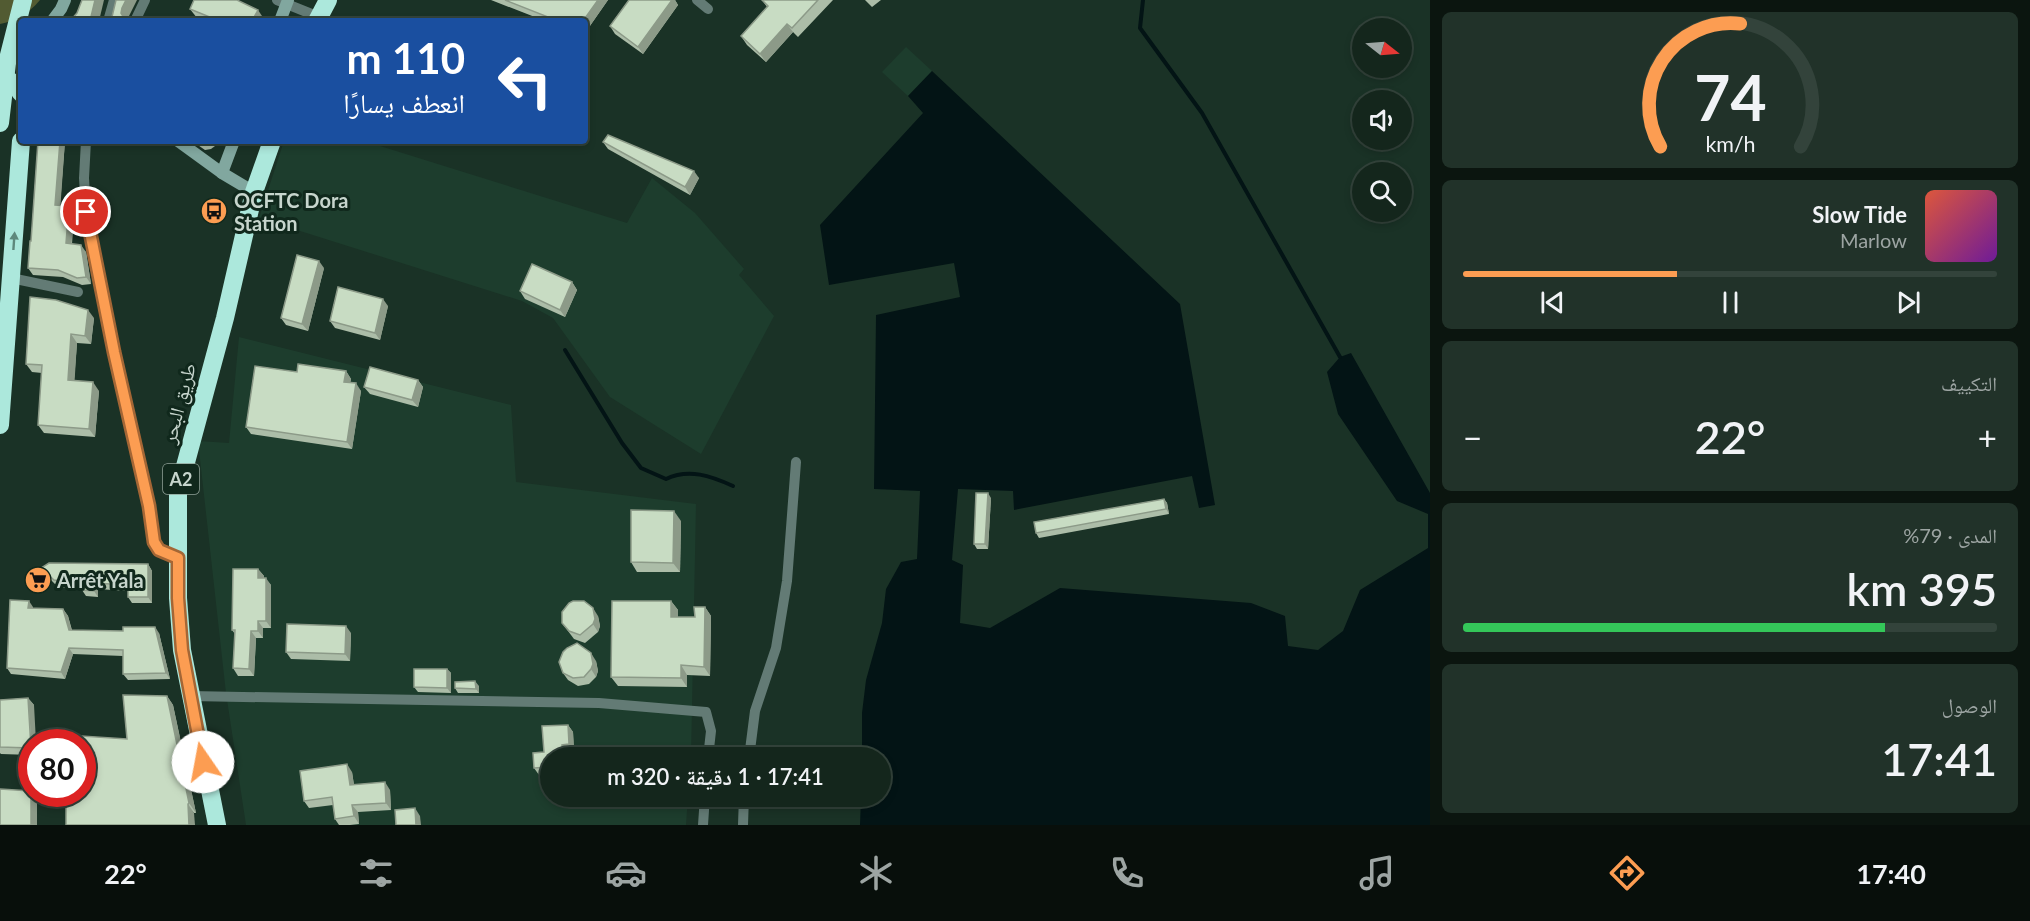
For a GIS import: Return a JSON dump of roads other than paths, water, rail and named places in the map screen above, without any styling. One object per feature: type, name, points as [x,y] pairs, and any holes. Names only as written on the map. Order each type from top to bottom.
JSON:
[{"type":"highway","points":[[18,18],[23,0]]},
{"type":"highway","points":[[319,18],[328,0]]},
{"type":"highway","points":[[0,123],[7,63],[18,20]]},
{"type":"highway","points":[[0,75],[15,84],[18,88]]},
{"type":"highway","points":[[0,425],[21,144]]},
{"type":"highway","name":"طريق البحر","points":[[217,825],[182,650],[178,598],[178,492],[225,318],[254,192],[271,144]]},
{"type":"street","points":[[54,18],[65,0]]},
{"type":"street","points":[[109,18],[114,0]]},
{"type":"street","points":[[136,18],[145,0]]},
{"type":"street","points":[[697,0],[708,9]]},
{"type":"street","points":[[281,18],[284,1],[316,18]]},
{"type":"street","points":[[0,42],[18,40]]},
{"type":"street","points":[[86,144],[84,178],[86,212],[114,352],[149,506],[154,542],[159,550],[178,558]]},
{"type":"street","points":[[182,144],[254,192]]},
{"type":"street","points":[[222,172],[233,144]]},
{"type":"street","points":[[11,278],[78,292]]},
{"type":"street","points":[[750,747],[755,711],[776,648],[787,581],[796,462]]},
{"type":"street","points":[[190,696],[590,703],[706,712],[711,731],[709,747]]},
{"type":"street","points":[[703,825],[704,807]]},
{"type":"street","points":[[743,825],[744,807]]},
{"type":"waterway","points":[[1143,0],[1140,28],[1202,113],[1340,357]]},
{"type":"waterway","points":[[565,350],[622,443],[641,468],[666,479],[692,474],[708,476],[733,486]]},
{"type":"place","name":"OCFTC Dora Station","points":[[214,211]]},
{"type":"place","name":"Arrêt Yala","points":[[38,580]]}]
